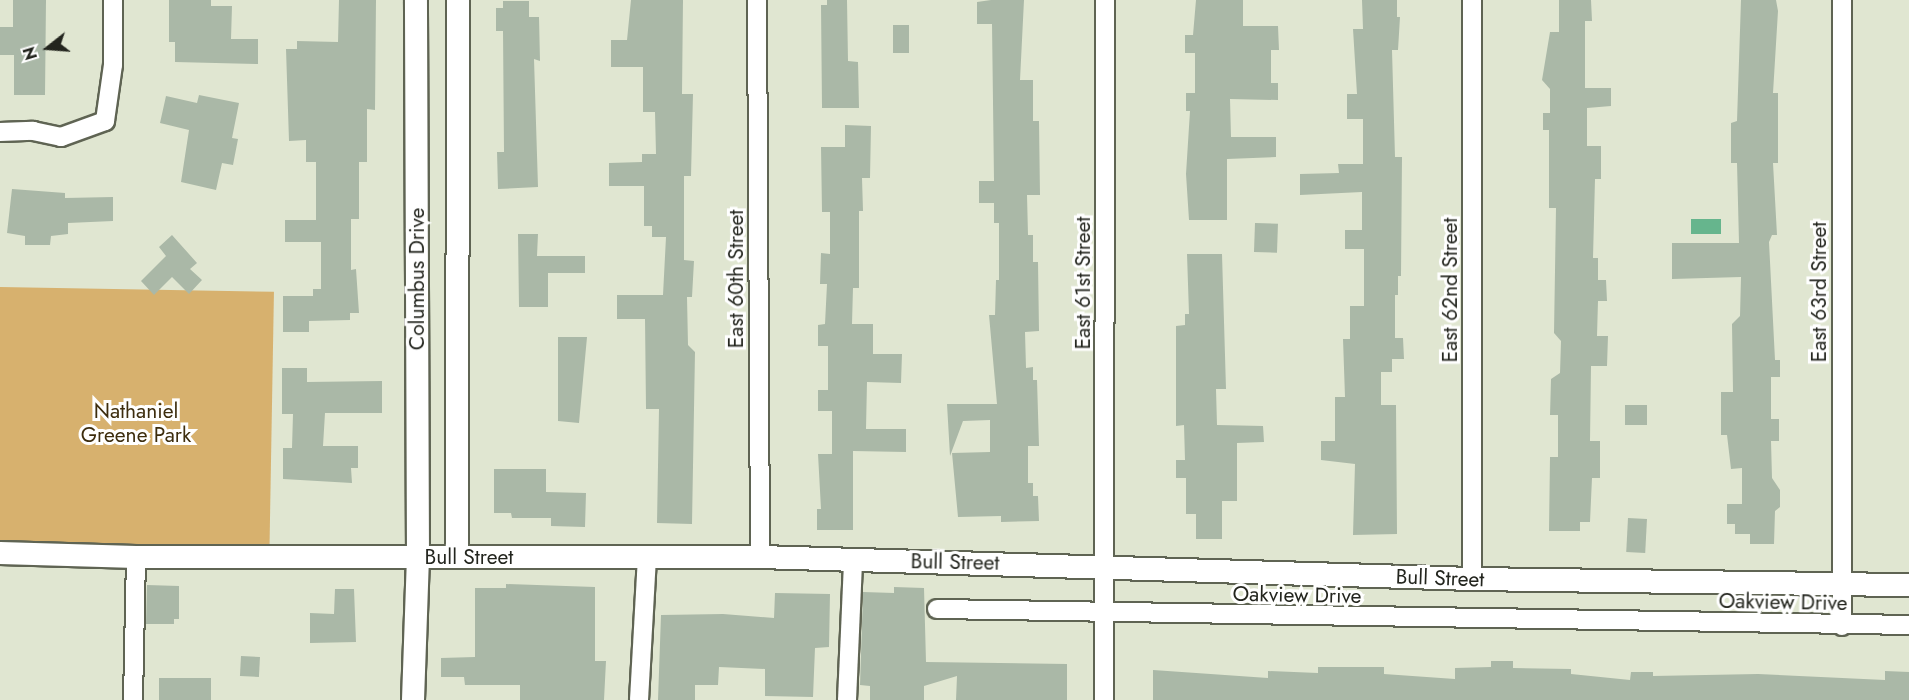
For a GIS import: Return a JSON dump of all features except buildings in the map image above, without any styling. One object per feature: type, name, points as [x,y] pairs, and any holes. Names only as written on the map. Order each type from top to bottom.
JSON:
[{"type":"street","points":[[0,132],[33,131],[61,137],[105,121],[113,66],[113,0]]},
{"type":"street","name":"Columbus Drive","points":[[413,700],[418,557],[416,0]]},
{"type":"street","name":"Columbus Drive","points":[[457,557],[458,0]]},
{"type":"street","name":"East 60th Street","points":[[757,0],[760,557]]},
{"type":"street","name":"East 61st Street","points":[[1104,700],[1106,566],[1105,0]]},
{"type":"street","name":"East 62nd Street","points":[[1472,0],[1472,579]]},
{"type":"street","name":"East 63rd Street","points":[[1842,0],[1842,626]]},
{"type":"street","name":"Bull Street","points":[[0,553],[136,558],[760,557],[1472,579],[1909,585]]},
{"type":"street","points":[[133,700],[136,558]]},
{"type":"street","points":[[639,700],[647,558]]},
{"type":"street","points":[[847,700],[853,561]]},
{"type":"street","name":"Oakview Drive","points":[[937,609],[1104,614],[1842,626],[1909,625]]},
{"type":"green space","name":"Nathaniel Greene Park","points":[[0,287],[274,292],[269,558],[0,553]]},
{"type":"shaded area","points":[[1691,219],[1721,219],[1721,234],[1691,234]]}]
